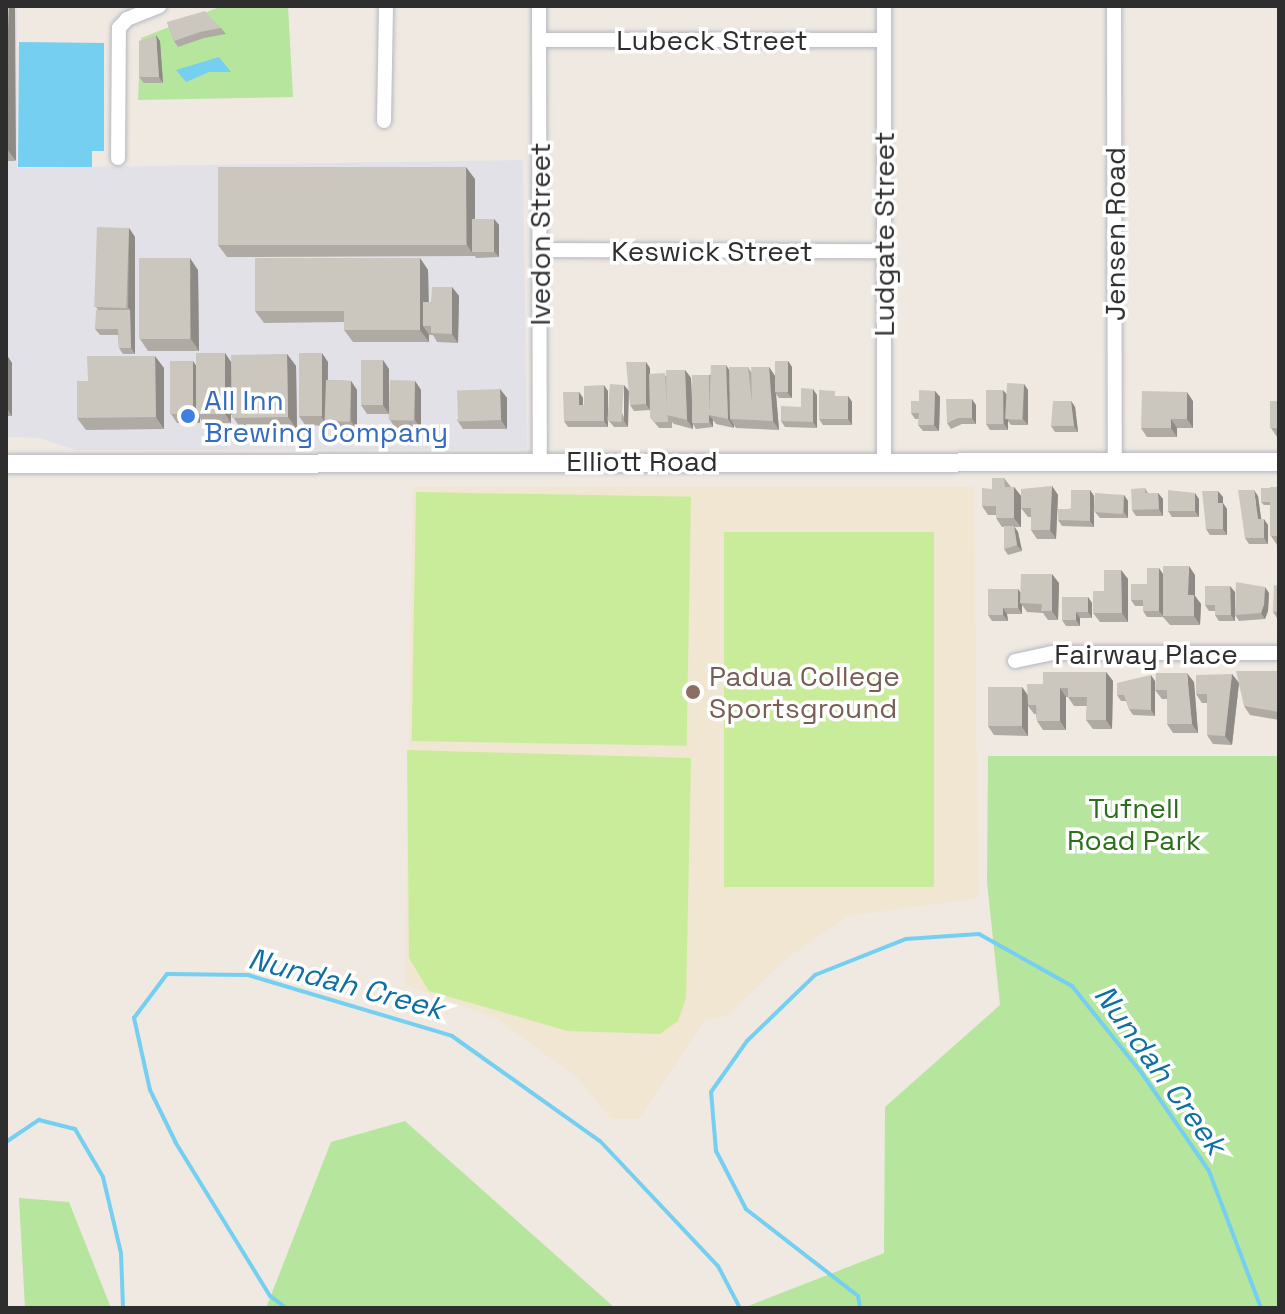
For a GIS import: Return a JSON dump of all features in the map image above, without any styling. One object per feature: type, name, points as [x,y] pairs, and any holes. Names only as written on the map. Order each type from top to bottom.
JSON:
[{"type":"street","points":[[118,158],[119,28],[127,19],[160,6]]},
{"type":"street","points":[[384,121],[386,6]]},
{"type":"street","name":"Ivedon Street","points":[[539,6],[540,461]]},
{"type":"street","name":"Ludgate Street","points":[[884,6],[884,461]]},
{"type":"street","name":"Jensen Road","points":[[1114,6],[1115,462]]},
{"type":"street","name":"Lubeck Street","points":[[540,40],[884,40]]},
{"type":"street","name":"Keswick Street","points":[[540,250],[884,251]]},
{"type":"street","name":"Elliott Road","points":[[6,464],[1279,462]]},
{"type":"street","name":"Fairway Place","points":[[1015,661],[1053,653],[1279,653]]},
{"type":"shaded area","points":[[6,6],[17,6],[17,168],[523,160],[527,449],[76,450],[39,438],[6,437]]},
{"type":"shaded area","name":"Padua College Sportsground","points":[[413,487],[974,487],[978,898],[848,916],[787,958],[728,1015],[705,1020],[639,1119],[611,1119],[577,1077],[496,1018],[405,985]]},
{"type":"green space","points":[[222,6],[288,6],[293,97],[138,100],[141,38]]},
{"type":"green space","points":[[416,492],[691,497],[687,746],[412,741]]},
{"type":"green space","points":[[724,532],[934,532],[934,887],[724,887]]},
{"type":"green space","points":[[407,750],[691,758],[686,998],[678,1021],[660,1034],[568,1031],[429,991],[409,958]]},
{"type":"green space","name":"Tufnell Road Park","points":[[988,756],[1279,756],[1279,1308],[743,1308],[884,1253],[885,1107],[1000,1005],[987,882]]},
{"type":"green space","points":[[405,1121],[615,1308],[266,1308],[331,1142]]},
{"type":"green space","points":[[19,1198],[69,1202],[111,1308],[25,1308]]},
{"type":"water","points":[[19,42],[104,43],[104,151],[92,151],[92,167],[18,167]]},
{"type":"water","points":[[219,57],[231,72],[209,72],[186,82],[176,70]]},
{"type":"building","points":[[6,6],[9,6],[8,30],[6,27]]},
{"type":"building","points":[[205,11],[221,28],[174,41],[167,22]]},
{"type":"building","points":[[6,27],[7,149],[6,149]]},
{"type":"building","points":[[156,35],[159,77],[139,77],[139,41]]},
{"type":"building","points":[[218,167],[466,167],[466,245],[218,245]]},
{"type":"building","points":[[472,219],[494,219],[494,252],[472,252]]},
{"type":"building","points":[[97,227],[129,228],[126,308],[94,307]]},
{"type":"building","points":[[139,258],[190,258],[190,339],[139,339]]},
{"type":"building","points":[[255,258],[420,258],[420,330],[344,330],[344,311],[255,311]]},
{"type":"building","points":[[432,287],[452,287],[452,334],[431,333],[431,326],[423,326],[423,302],[431,302]]},
{"type":"building","points":[[96,310],[130,310],[131,348],[119,348],[118,329],[95,329]]},
{"type":"building","points":[[196,353],[225,353],[225,414],[196,414]]},
{"type":"building","points":[[299,353],[322,353],[322,416],[299,416]]},
{"type":"building","points":[[287,354],[288,417],[232,418],[231,355]]},
{"type":"building","points":[[87,356],[155,356],[156,417],[77,418],[77,381],[88,381]]},
{"type":"building","points":[[361,360],[383,360],[383,405],[361,405]]},
{"type":"building","points":[[170,361],[193,361],[193,414],[170,414]]},
{"type":"building","points":[[775,361],[788,361],[788,392],[775,392]]},
{"type":"building","points":[[626,362],[646,362],[646,404],[630,405]]},
{"type":"building","points":[[711,365],[726,365],[728,419],[709,415]]},
{"type":"building","points":[[729,367],[748,367],[752,402],[751,367],[769,367],[773,421],[730,419]]},
{"type":"building","points":[[666,370],[685,370],[687,420],[667,415]]},
{"type":"building","points":[[665,373],[668,422],[655,422],[650,417],[649,374]]},
{"type":"building","points":[[692,375],[709,375],[709,423],[692,423]]},
{"type":"building","points":[[326,380],[351,381],[350,422],[325,421]]},
{"type":"building","points":[[390,380],[415,381],[414,421],[389,420]]},
{"type":"building","points":[[1007,383],[1024,384],[1022,420],[1005,419]]},
{"type":"building","points":[[610,384],[624,385],[621,422],[607,421]]},
{"type":"building","points":[[604,385],[604,421],[564,421],[563,392],[579,392],[579,405],[584,405],[584,386]]},
{"type":"building","points":[[801,388],[813,389],[813,422],[781,421],[781,406],[801,407]]},
{"type":"building","points":[[500,389],[501,420],[458,421],[457,391]]},
{"type":"building","points":[[819,390],[835,391],[835,396],[848,396],[848,419],[819,419]]},
{"type":"building","points":[[919,390],[935,391],[934,425],[918,425],[919,413],[911,413],[911,401],[919,401]]},
{"type":"building","points":[[986,390],[1003,390],[1003,424],[986,424]]},
{"type":"building","points":[[1142,391],[1187,392],[1187,419],[1171,419],[1171,428],[1141,428]]},
{"type":"building","points":[[946,399],[972,399],[972,418],[958,418],[947,423]]},
{"type":"building","points":[[1053,401],[1071,401],[1074,426],[1051,426]]},
{"type":"building","points":[[1270,401],[1279,401],[1279,428],[1270,428]]},
{"type":"building","points":[[992,478],[1004,478],[1005,487],[1014,487],[1014,518],[996,518],[996,506],[982,506],[982,488],[992,489]]},
{"type":"building","points":[[1052,486],[1050,530],[1031,530],[1031,508],[1021,508],[1021,489]]},
{"type":"building","points":[[1270,487],[1279,487],[1279,536],[1270,536]]},
{"type":"building","points":[[1145,488],[1145,493],[1158,493],[1159,509],[1132,510],[1131,489]]},
{"type":"building","points":[[1261,488],[1270,488],[1270,502],[1261,502]]},
{"type":"building","points":[[1071,490],[1090,490],[1090,521],[1058,520],[1058,509],[1071,509]]},
{"type":"building","points":[[1168,490],[1195,493],[1195,511],[1168,511]]},
{"type":"building","points":[[1238,490],[1254,490],[1258,519],[1264,519],[1264,538],[1245,538]]},
{"type":"building","points":[[1202,491],[1218,491],[1218,503],[1223,503],[1223,529],[1206,529]]},
{"type":"building","points":[[1095,493],[1124,495],[1123,514],[1094,512]]},
{"type":"building","points":[[1004,526],[1014,526],[1017,545],[1004,549]]},
{"type":"building","points":[[1163,566],[1189,566],[1188,595],[1194,595],[1194,616],[1163,616]]},
{"type":"building","points":[[1147,568],[1159,568],[1159,611],[1143,611],[1143,600],[1131,600],[1131,584],[1147,584]]},
{"type":"building","points":[[1104,570],[1121,570],[1122,613],[1093,613],[1093,591],[1104,591]]},
{"type":"building","points":[[1021,574],[1052,574],[1052,611],[1041,611],[1042,604],[1020,603]]},
{"type":"building","points":[[1236,582],[1265,587],[1261,613],[1235,615]]},
{"type":"building","points":[[1274,585],[1279,586],[1279,611],[1273,612]]},
{"type":"building","points":[[1205,586],[1230,586],[1231,615],[1215,615],[1215,605],[1205,605]]},
{"type":"building","points":[[988,589],[1018,589],[1018,608],[1003,608],[1003,615],[988,615]]},
{"type":"building","points":[[1062,597],[1088,597],[1088,612],[1076,612],[1076,620],[1062,620]]},
{"type":"building","points":[[1236,671],[1278,671],[1279,712],[1244,706]]},
{"type":"building","points":[[1043,672],[1106,672],[1106,720],[1086,720],[1087,697],[1068,697],[1068,688],[1060,688],[1060,721],[1037,721],[1036,705],[1028,705],[1027,684],[1043,684]]},
{"type":"building","points":[[1156,673],[1187,673],[1192,724],[1167,724],[1167,690],[1155,690]]},
{"type":"building","points":[[1232,674],[1225,736],[1207,735],[1207,694],[1196,694],[1196,675]]},
{"type":"building","points":[[1151,675],[1151,710],[1129,709],[1124,695],[1117,695],[1117,683]]},
{"type":"building","points":[[988,687],[1022,687],[1022,726],[988,726]]},
{"type":"waterway","name":"Nundah Creek","points":[[860,1308],[858,1296],[746,1209],[716,1151],[711,1092],[747,1041],[815,975],[906,939],[979,934],[1072,986],[1141,1072],[1209,1171],[1261,1308]]},
{"type":"waterway","name":"Nundah Creek","points":[[286,1308],[270,1296],[176,1143],[150,1090],[134,1018],[167,974],[248,975],[452,1036],[600,1141],[718,1266],[740,1308]]},
{"type":"waterway","name":"Nundah Creek","points":[[6,1142],[39,1120],[75,1129],[103,1177],[121,1253],[123,1308]]},
{"type":"place","name":"All Inn Brewing Company","points":[[188,416]]},
{"type":"place","name":"Padua College Sportsground","points":[[693,692]]}]
